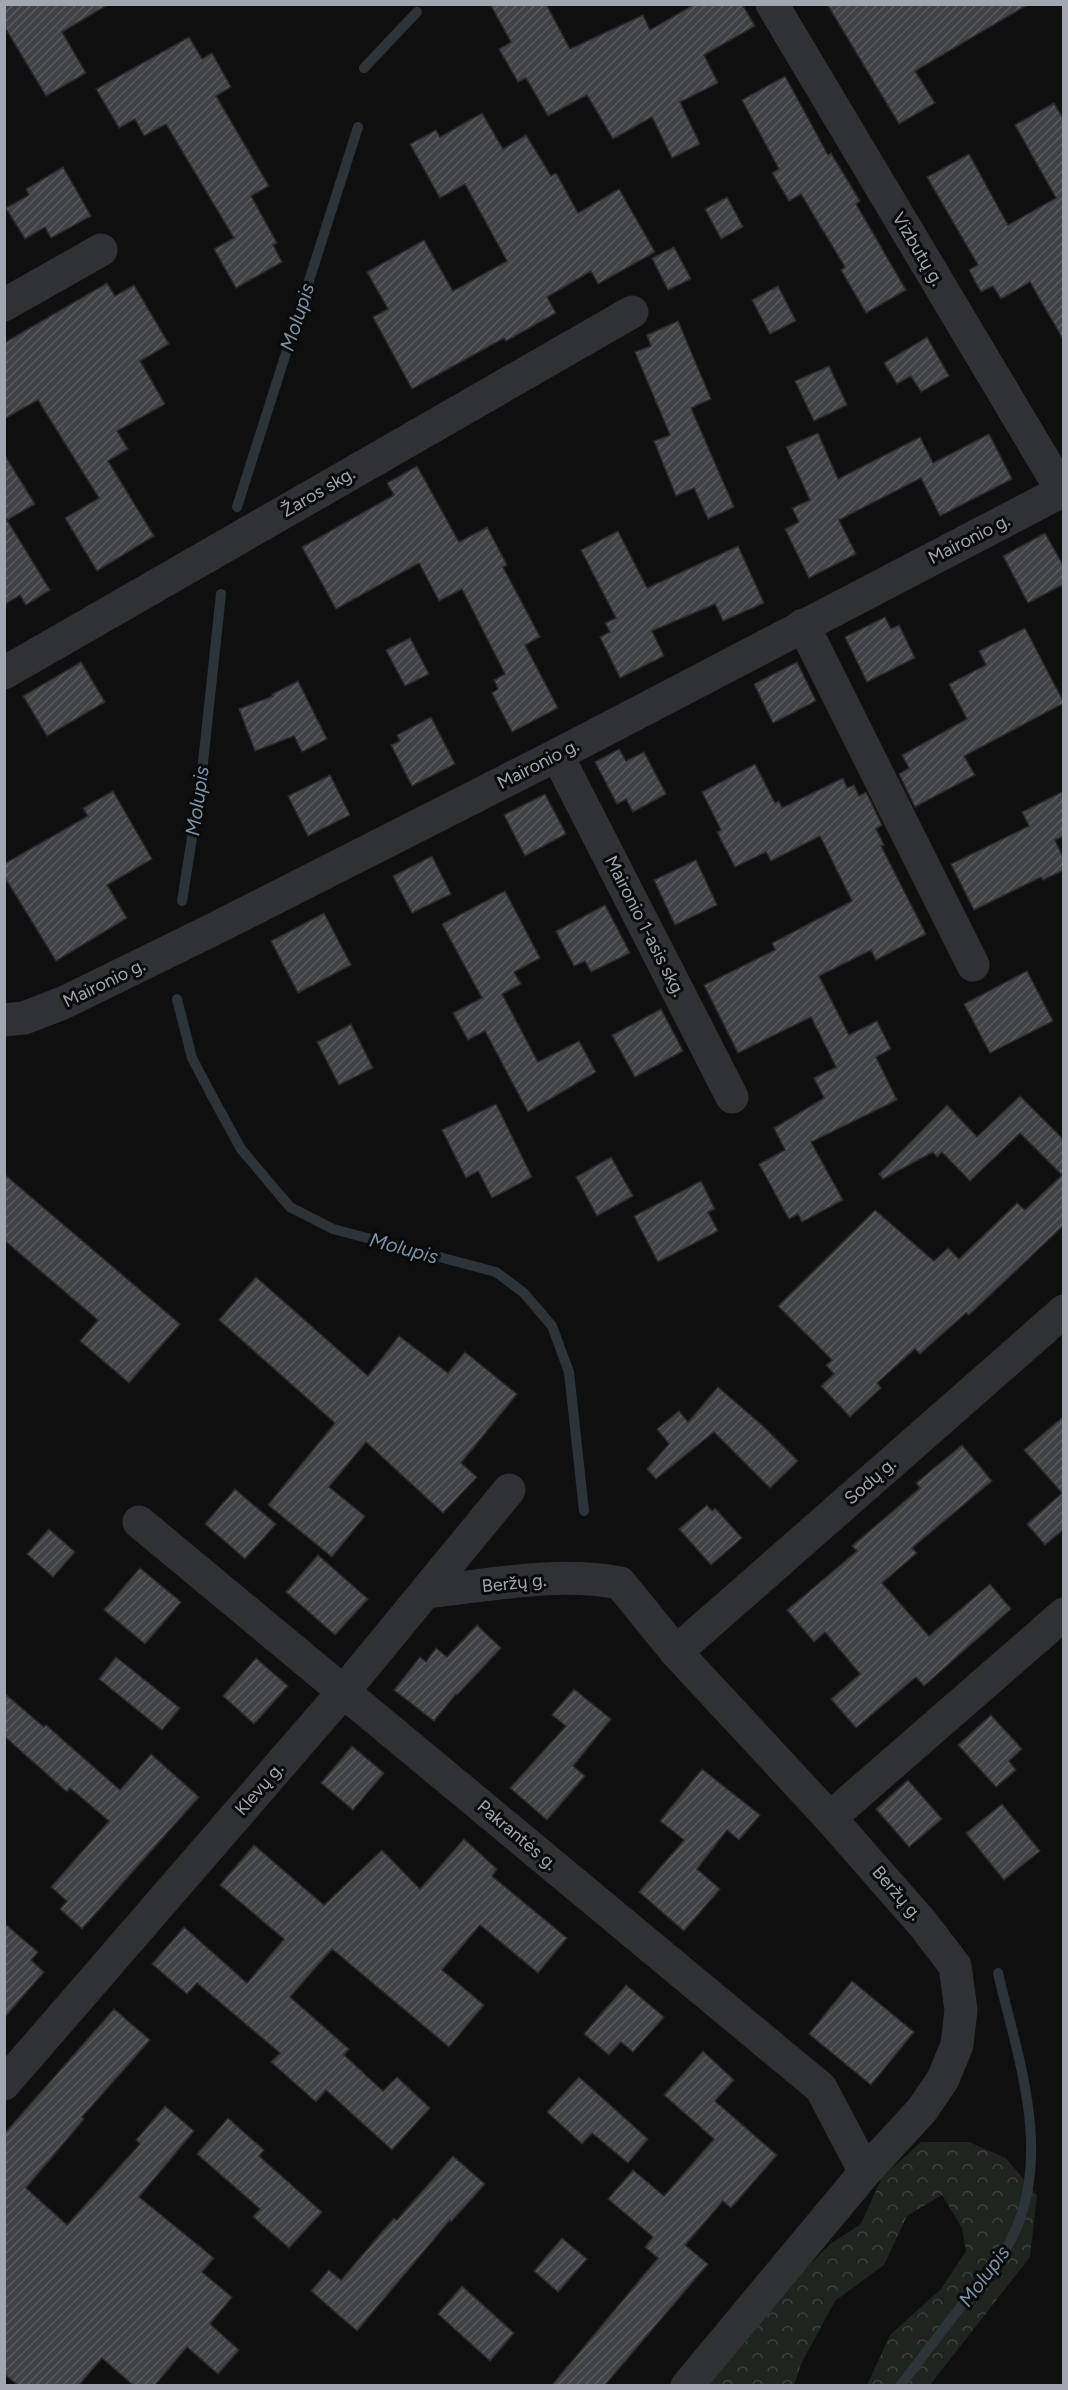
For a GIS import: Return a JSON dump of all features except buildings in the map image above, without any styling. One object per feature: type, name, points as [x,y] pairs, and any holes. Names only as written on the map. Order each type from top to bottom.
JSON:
[{"type":"street","name":"Vizbutų g.","points":[[772,4],[1063,491]]},
{"type":"street","points":[[4,304],[101,250]]},
{"type":"street","name":"Žaros skg.","points":[[4,673],[632,312]]},
{"type":"street","name":"Maironio g.","points":[[4,1020],[24,1018],[63,1003],[557,755],[1063,491]]},
{"type":"street","points":[[803,625],[973,965]]},
{"type":"street","name":"Maironio 1-asis skg.","points":[[557,755],[732,1097]]},
{"type":"street","name":"Sodų g.","points":[[676,1652],[1064,1311]]},
{"type":"street","name":"Klevų g.","points":[[4,2084],[344,1691],[509,1490]]},
{"type":"street","name":"Pakrantės g.","points":[[139,1522],[821,2088],[865,2172]]},
{"type":"street","name":"Beržų g.","points":[[427,1592],[590,1577],[620,1583],[676,1652],[898,1893],[955,1966],[961,2010],[957,2045],[943,2079],[922,2110],[865,2172],[687,2385]]},
{"type":"street","points":[[830,1818],[1064,1614]]},
{"type":"green space","points":[[921,2142],[969,2142],[1006,2158],[1037,2195],[1030,2257],[930,2385],[867,2385],[890,2335],[941,2289],[966,2251],[962,2228],[942,2195],[907,2216],[884,2265],[835,2301],[802,2362],[794,2385],[705,2386],[762,2313],[830,2244],[861,2224],[882,2177]]},
{"type":"waterway","name":"Molupis","points":[[364,68],[417,12]]},
{"type":"waterway","name":"Molupis","points":[[237,507],[358,127]]},
{"type":"waterway","name":"Molupis","points":[[182,901],[201,781],[221,594]]},
{"type":"waterway","name":"Molupis","points":[[177,999],[192,1058],[212,1096],[241,1149],[290,1207],[333,1229],[496,1272],[524,1293],[552,1326],[569,1372],[584,1511]]},
{"type":"waterway","name":"Molupis","points":[[900,2386],[1004,2252],[1024,2208],[1030,2175],[1031,2141],[1028,2107],[1015,2039],[998,1973]]}]
